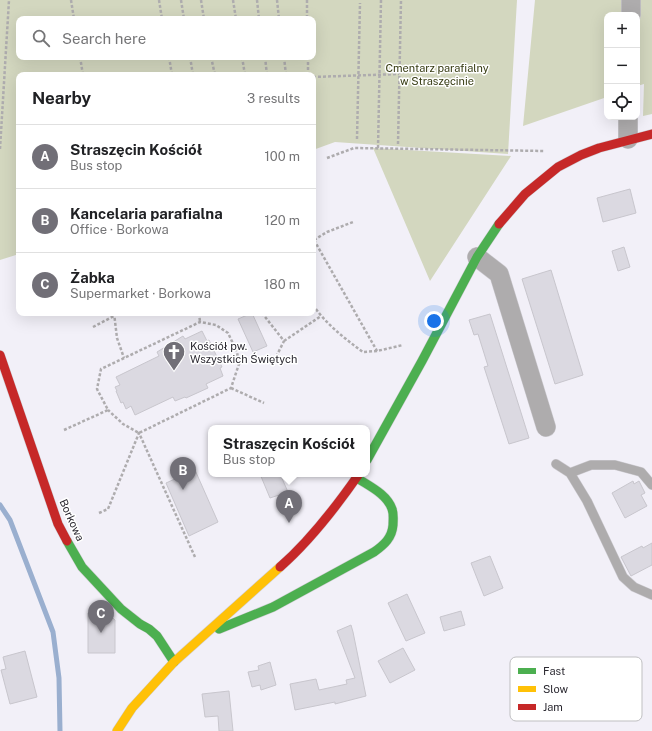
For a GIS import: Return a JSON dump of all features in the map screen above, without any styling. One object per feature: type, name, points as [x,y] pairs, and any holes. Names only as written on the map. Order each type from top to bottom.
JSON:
[{"type":"street","points":[[631,0],[631,12]]},
{"type":"street","points":[[628,120],[628,140]]},
{"type":"street","points":[[370,455],[477,258],[499,224],[525,194],[558,167],[587,152],[652,134]]},
{"type":"street","points":[[477,258],[499,274],[546,427]]},
{"type":"street","name":"Borkowa","points":[[0,355],[39,472],[58,524],[70,547],[82,567],[122,609],[157,636],[174,662]]},
{"type":"street","points":[[117,731],[132,708],[174,662],[283,565],[306,542],[338,504],[357,477]]},
{"type":"street","points":[[207,633],[273,607],[374,552],[384,545],[389,539],[392,531],[392,509],[380,494],[359,477]]},
{"type":"lane","points":[[556,464],[570,473],[587,501],[623,577],[634,587],[652,596]]},
{"type":"lane","points":[[570,473],[591,465],[615,465],[641,472],[652,485]]},
{"type":"path","points":[[0,149],[9,0]]},
{"type":"path","points":[[71,0],[74,16]]},
{"type":"path","points":[[159,0],[162,16]]},
{"type":"path","points":[[181,0],[184,16]]},
{"type":"path","points":[[201,0],[204,16]]},
{"type":"path","points":[[233,0],[236,16]]},
{"type":"path","points":[[257,0],[259,16]]},
{"type":"path","points":[[277,0],[279,16]]},
{"type":"path","points":[[307,0],[307,16]]},
{"type":"path","points":[[378,148],[381,0]]},
{"type":"path","points":[[398,144],[401,0]]},
{"type":"path","points":[[357,139],[360,3]]},
{"type":"path","points":[[80,60],[82,72]]},
{"type":"path","points":[[170,60],[172,72]]},
{"type":"path","points":[[190,60],[192,72]]},
{"type":"path","points":[[212,60],[214,72]]},
{"type":"path","points":[[242,60],[244,72]]},
{"type":"path","points":[[265,60],[267,72]]},
{"type":"path","points":[[284,60],[286,72]]},
{"type":"path","points":[[308,60],[308,72]]},
{"type":"path","points":[[316,77],[399,74]]},
{"type":"path","points":[[327,158],[354,148],[550,152]]},
{"type":"path","points":[[316,240],[328,232],[353,222]]},
{"type":"path","points":[[316,244],[377,351]]},
{"type":"path","points":[[316,309],[340,334],[363,352],[403,346]]},
{"type":"path","points":[[93,327],[112,316]]},
{"type":"path","points":[[114,316],[117,338],[124,358]]},
{"type":"path","points":[[199,316],[200,322]]},
{"type":"path","points":[[264,316],[284,341]]},
{"type":"path","points":[[277,355],[284,341],[321,316]]},
{"type":"path","points":[[99,513],[108,509],[139,433],[231,388],[239,364],[238,352],[228,333],[216,325],[200,322],[101,369],[97,390],[108,410],[123,424],[139,433],[195,557]]},
{"type":"path","points":[[231,388],[264,403]]},
{"type":"path","points":[[64,430],[108,410]]},
{"type":"green space","name":"Cmentarz parafialny w Straszęcinie","points":[[0,0],[517,0],[508,154],[335,142],[316,149],[316,72],[16,72],[16,255],[0,260]]},
{"type":"green space","points":[[535,0],[652,0],[652,114],[643,116],[644,84],[640,85],[640,12],[604,12],[604,98],[523,126]]},
{"type":"green space","points":[[373,148],[511,156],[430,281]]},
{"type":"building","points":[[630,189],[636,213],[603,222],[597,198]]},
{"type":"building","points":[[624,247],[630,267],[618,271],[612,251]]},
{"type":"building","points":[[551,270],[583,375],[555,384],[522,279]]},
{"type":"building","points":[[490,314],[529,438],[509,444],[484,367],[488,366],[478,334],[474,335],[469,320]]},
{"type":"building","points":[[245,316],[253,316],[267,346],[253,352],[238,319]]},
{"type":"building","name":"Kościół pw. Wszystkich Świętych","points":[[202,331],[207,341],[209,340],[222,367],[220,368],[223,376],[206,384],[208,388],[186,398],[185,397],[175,401],[173,397],[135,415],[131,406],[126,409],[123,402],[121,403],[116,391],[115,387],[120,385],[116,377],[159,356],[157,352],[183,336],[185,339]]},
{"type":"building","points":[[195,470],[218,522],[189,536],[166,483]]},
{"type":"building","points":[[261,477],[281,477],[288,492],[270,498]]},
{"type":"building","points":[[633,481],[634,484],[639,481],[645,493],[641,495],[647,506],[625,518],[612,493]]},
{"type":"building","points":[[652,543],[652,565],[631,576],[621,557],[642,546],[643,548]]},
{"type":"building","points":[[490,556],[503,588],[484,596],[471,563]]},
{"type":"building","points":[[407,594],[425,633],[406,641],[388,603]]},
{"type":"building","points":[[461,611],[465,625],[444,631],[440,617]]},
{"type":"building","points":[[88,613],[107,613],[115,620],[115,653],[88,653]]},
{"type":"building","points":[[351,625],[366,696],[335,704],[335,702],[295,710],[290,684],[316,679],[319,690],[347,684],[346,680],[355,678],[337,631]]},
{"type":"building","points":[[403,648],[415,670],[390,683],[378,661]]},
{"type":"building","points":[[25,651],[37,697],[10,704],[1,670],[6,669],[3,657]]},
{"type":"building","points":[[270,662],[276,685],[261,690],[260,685],[252,687],[248,672],[259,670],[258,666]]},
{"type":"building","points":[[229,691],[233,731],[219,731],[218,716],[205,717],[202,694]]},
{"type":"waterway","points":[[0,505],[10,520],[53,632],[59,678],[60,731]]},
{"type":"traffic: fast","points":[[370,455],[477,257],[499,224]]},
{"type":"traffic: fast","points":[[219,629],[273,607],[374,552],[384,544],[391,534],[393,525],[393,513],[390,504],[372,487],[357,478]]},
{"type":"traffic: fast","points":[[67,541],[82,567],[121,609],[157,636],[174,662]]},
{"type":"traffic: slow","points":[[117,731],[132,708],[174,662],[280,567]]},
{"type":"traffic: jam","points":[[499,224],[525,194],[558,167],[581,155],[599,148],[652,134]]},
{"type":"traffic: jam","points":[[0,355],[58,524],[67,541]]},
{"type":"traffic: jam","points":[[280,567],[302,546],[322,523],[357,477]]},
{"type":"place","name":"Kościół pw. Wszystkich Świętych","points":[[174,372]]},
{"type":"place","name":"Kancelaria parafialna","points":[[183,490]]},
{"type":"place","name":"Straszęcin Kościół","points":[[289,523]]},
{"type":"place","name":"Żabka","points":[[101,633]]}]
